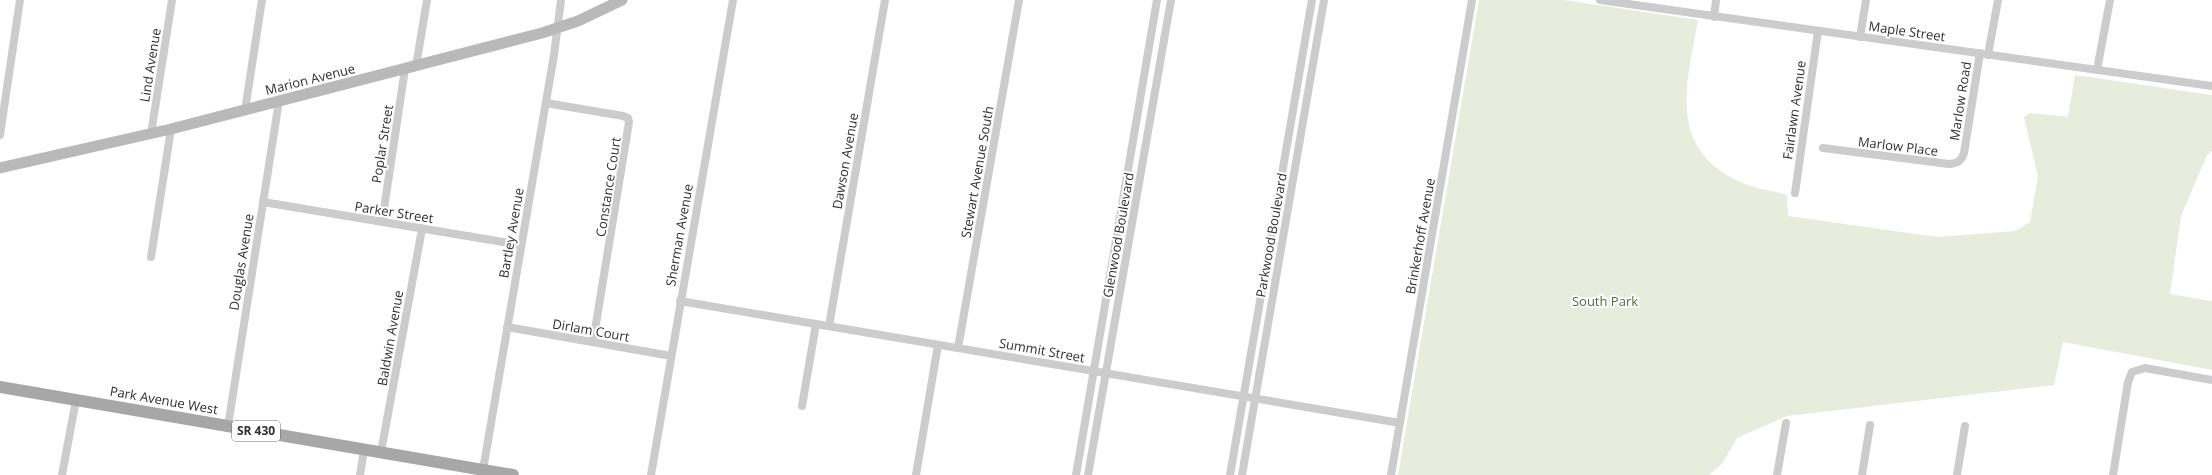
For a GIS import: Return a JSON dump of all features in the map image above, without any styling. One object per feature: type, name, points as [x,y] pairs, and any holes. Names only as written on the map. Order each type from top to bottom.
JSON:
[{"type":"main road","name":"Park Avenue West","points":[[0,387],[513,475]]},
{"type":"street","points":[[0,135],[20,0]]},
{"type":"street","name":"Lind Avenue","points":[[152,134],[172,0]]},
{"type":"street","points":[[245,110],[262,0]]},
{"type":"street","points":[[416,66],[427,0]]},
{"type":"street","name":"Bartley Avenue","points":[[483,470],[554,55],[556,29],[561,0]]},
{"type":"street","name":"Marion Avenue","points":[[0,168],[171,130],[556,29],[622,0]]},
{"type":"street","name":"Sherman Avenue","points":[[651,475],[733,0]]},
{"type":"street","name":"Dawson Avenue","points":[[829,326],[885,0]]},
{"type":"street","name":"Stewart Avenue South","points":[[958,348],[1019,0]]},
{"type":"street","name":"Glenwood Boulevard","points":[[1076,475],[1157,0]]},
{"type":"street","name":"Glenwood Boulevard","points":[[1088,475],[1171,0]]},
{"type":"street","points":[[1230,475],[1312,0]]},
{"type":"street","name":"Parkwood Boulevard","points":[[1242,475],[1324,0]]},
{"type":"street","name":"Brinkerhoff Avenue","points":[[1391,475],[1472,0]]},
{"type":"street","name":"Maple Street","points":[[1600,0],[2212,86]]},
{"type":"street","points":[[1714,17],[1716,0]]},
{"type":"street","points":[[1860,37],[1866,0]]},
{"type":"street","name":"Marlow Road","points":[[1988,55],[1998,0]]},
{"type":"street","points":[[2097,70],[2110,0]]},
{"type":"street","name":"Fairlawn Avenue","points":[[1794,193],[1818,31]]},
{"type":"street","name":"Marlow Road","points":[[1964,153],[1980,53]]},
{"type":"street","name":"Poplar Street","points":[[382,222],[405,69]]},
{"type":"street","name":"Douglas Avenue","points":[[228,426],[279,101]]},
{"type":"street","name":"Constance Court","points":[[546,103],[622,116],[628,118],[630,122],[593,342]]},
{"type":"street","points":[[151,257],[171,130]]},
{"type":"street","name":"Marlow Place","points":[[1823,148],[1949,164],[1960,160],[1964,153]]},
{"type":"street","name":"Parker Street","points":[[263,202],[521,245]]},
{"type":"street","name":"Baldwin Avenue","points":[[381,452],[422,229]]},
{"type":"street","name":"Summit Street","points":[[680,301],[1400,423]]},
{"type":"street","points":[[802,406],[816,324]]},
{"type":"street","name":"Dirlam Court","points":[[507,327],[671,356]]},
{"type":"street","points":[[916,475],[938,345]]},
{"type":"street","points":[[2113,475],[2128,382],[2132,372],[2144,368],[2212,380]]},
{"type":"street","points":[[62,475],[76,400]]},
{"type":"street","points":[[1777,475],[1786,423]]},
{"type":"street","points":[[1862,475],[1870,425]]},
{"type":"street","points":[[1957,475],[1965,426]]},
{"type":"street","points":[[360,475],[364,450]]},
{"type":"green space","name":"South Park","points":[[1479,0],[1564,0],[1698,20],[1689,69],[1687,115],[1692,135],[1703,154],[1720,170],[1745,184],[1787,195],[1788,216],[1937,237],[2016,231],[2030,222],[2038,177],[2024,117],[2030,113],[2068,117],[2075,75],[2212,95],[2212,151],[2207,155],[2181,216],[2170,294],[2212,301],[2212,370],[2063,342],[2054,385],[1787,416],[1737,438],[1722,464],[1709,475],[1398,475]]}]
